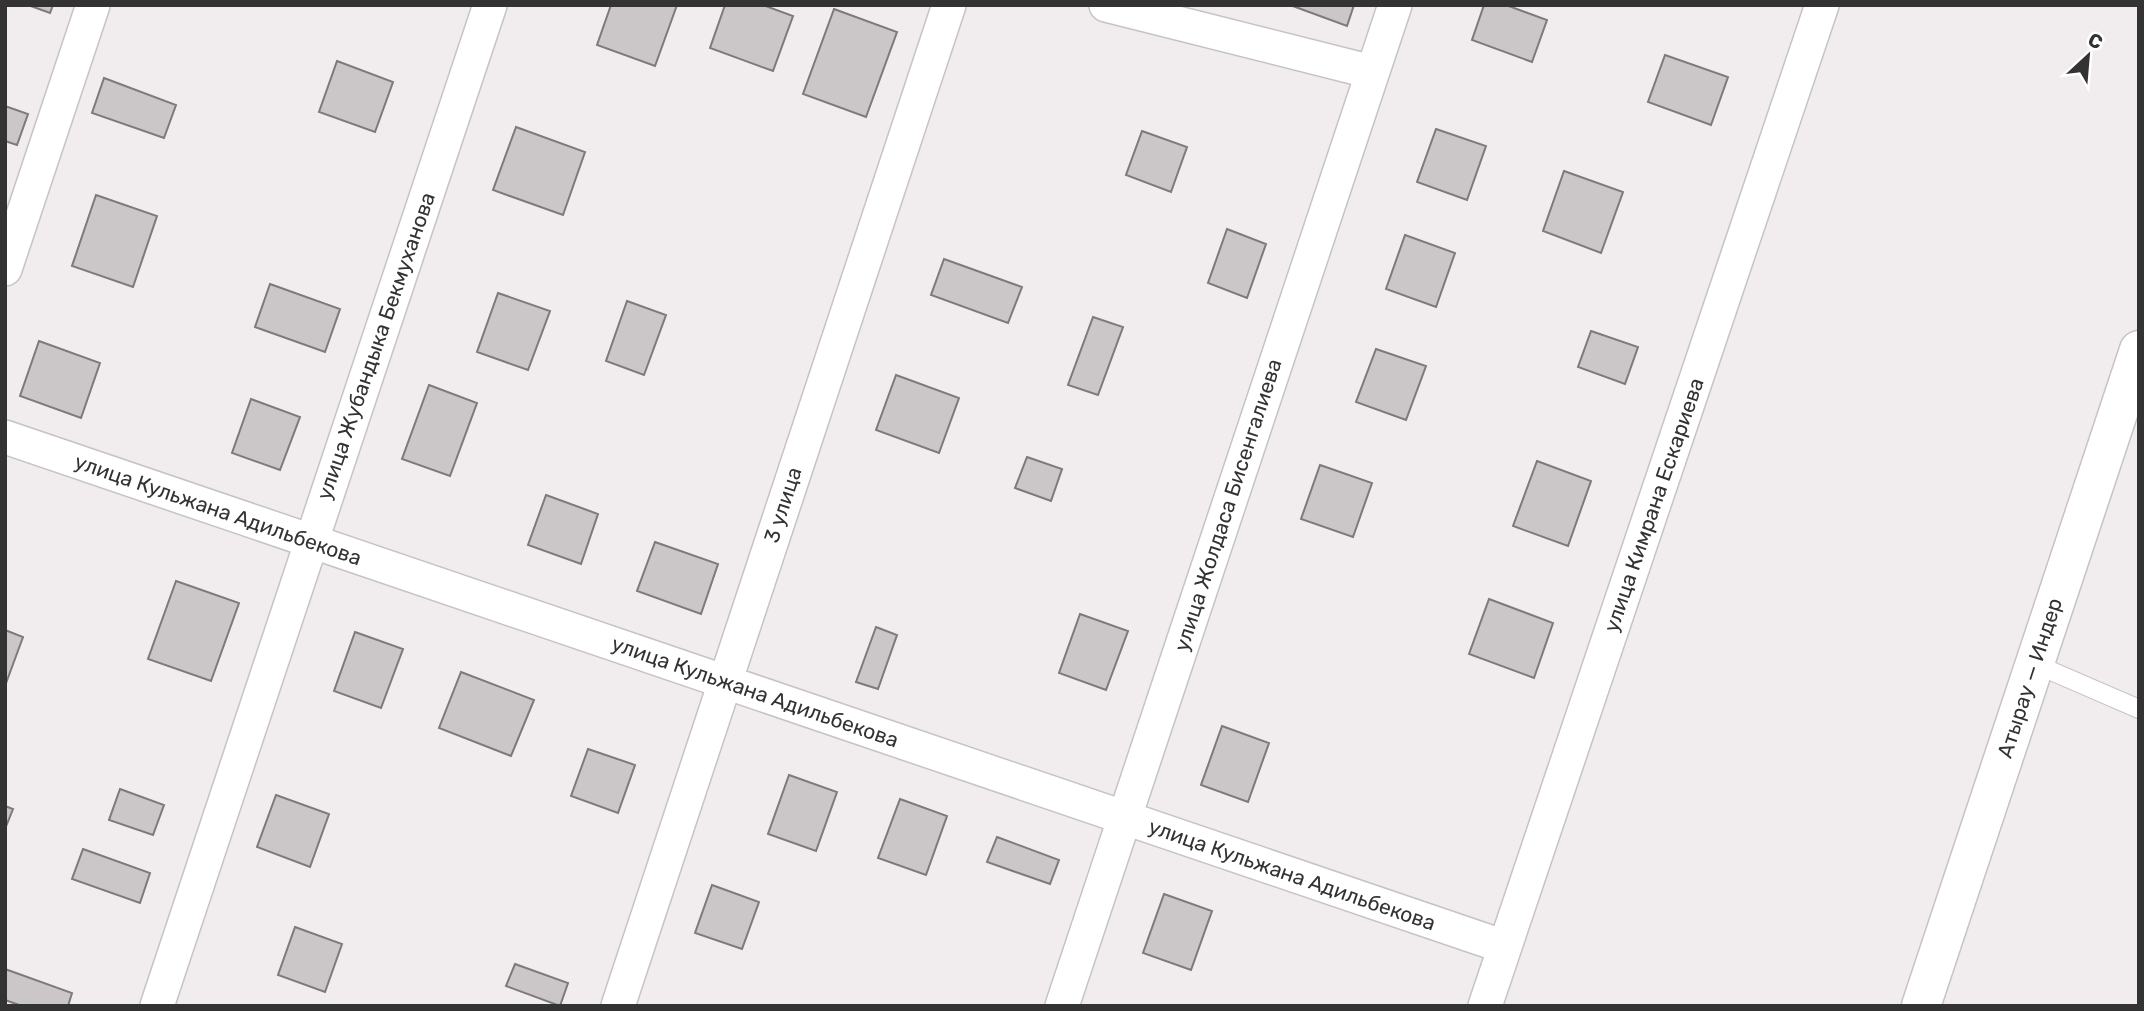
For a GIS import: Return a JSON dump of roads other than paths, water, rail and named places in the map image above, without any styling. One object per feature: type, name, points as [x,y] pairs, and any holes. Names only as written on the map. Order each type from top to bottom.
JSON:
[{"type":"main road","name":"Атырау — Индер","points":[[1921,1006],[2139,350]]},
{"type":"street","points":[[5,269],[93,5]]},
{"type":"street","name":"улица Жубандыка Бекмуханова","points":[[157,1006],[490,5]]},
{"type":"street","name":"3 улица","points":[[618,1006],[949,5]]},
{"type":"street","points":[[1107,5],[1372,72]]},
{"type":"street","name":"улица Жолдаса Бисенгалиева","points":[[1062,1006],[1395,5]]},
{"type":"street","name":"улица Кимрана Ескариева","points":[[1485,1006],[1822,5]]},
{"type":"street","name":"улица Кульжана Адильбекова","points":[[5,438],[1505,947]]},
{"type":"lane","points":[[2035,664],[2139,709]]}]
